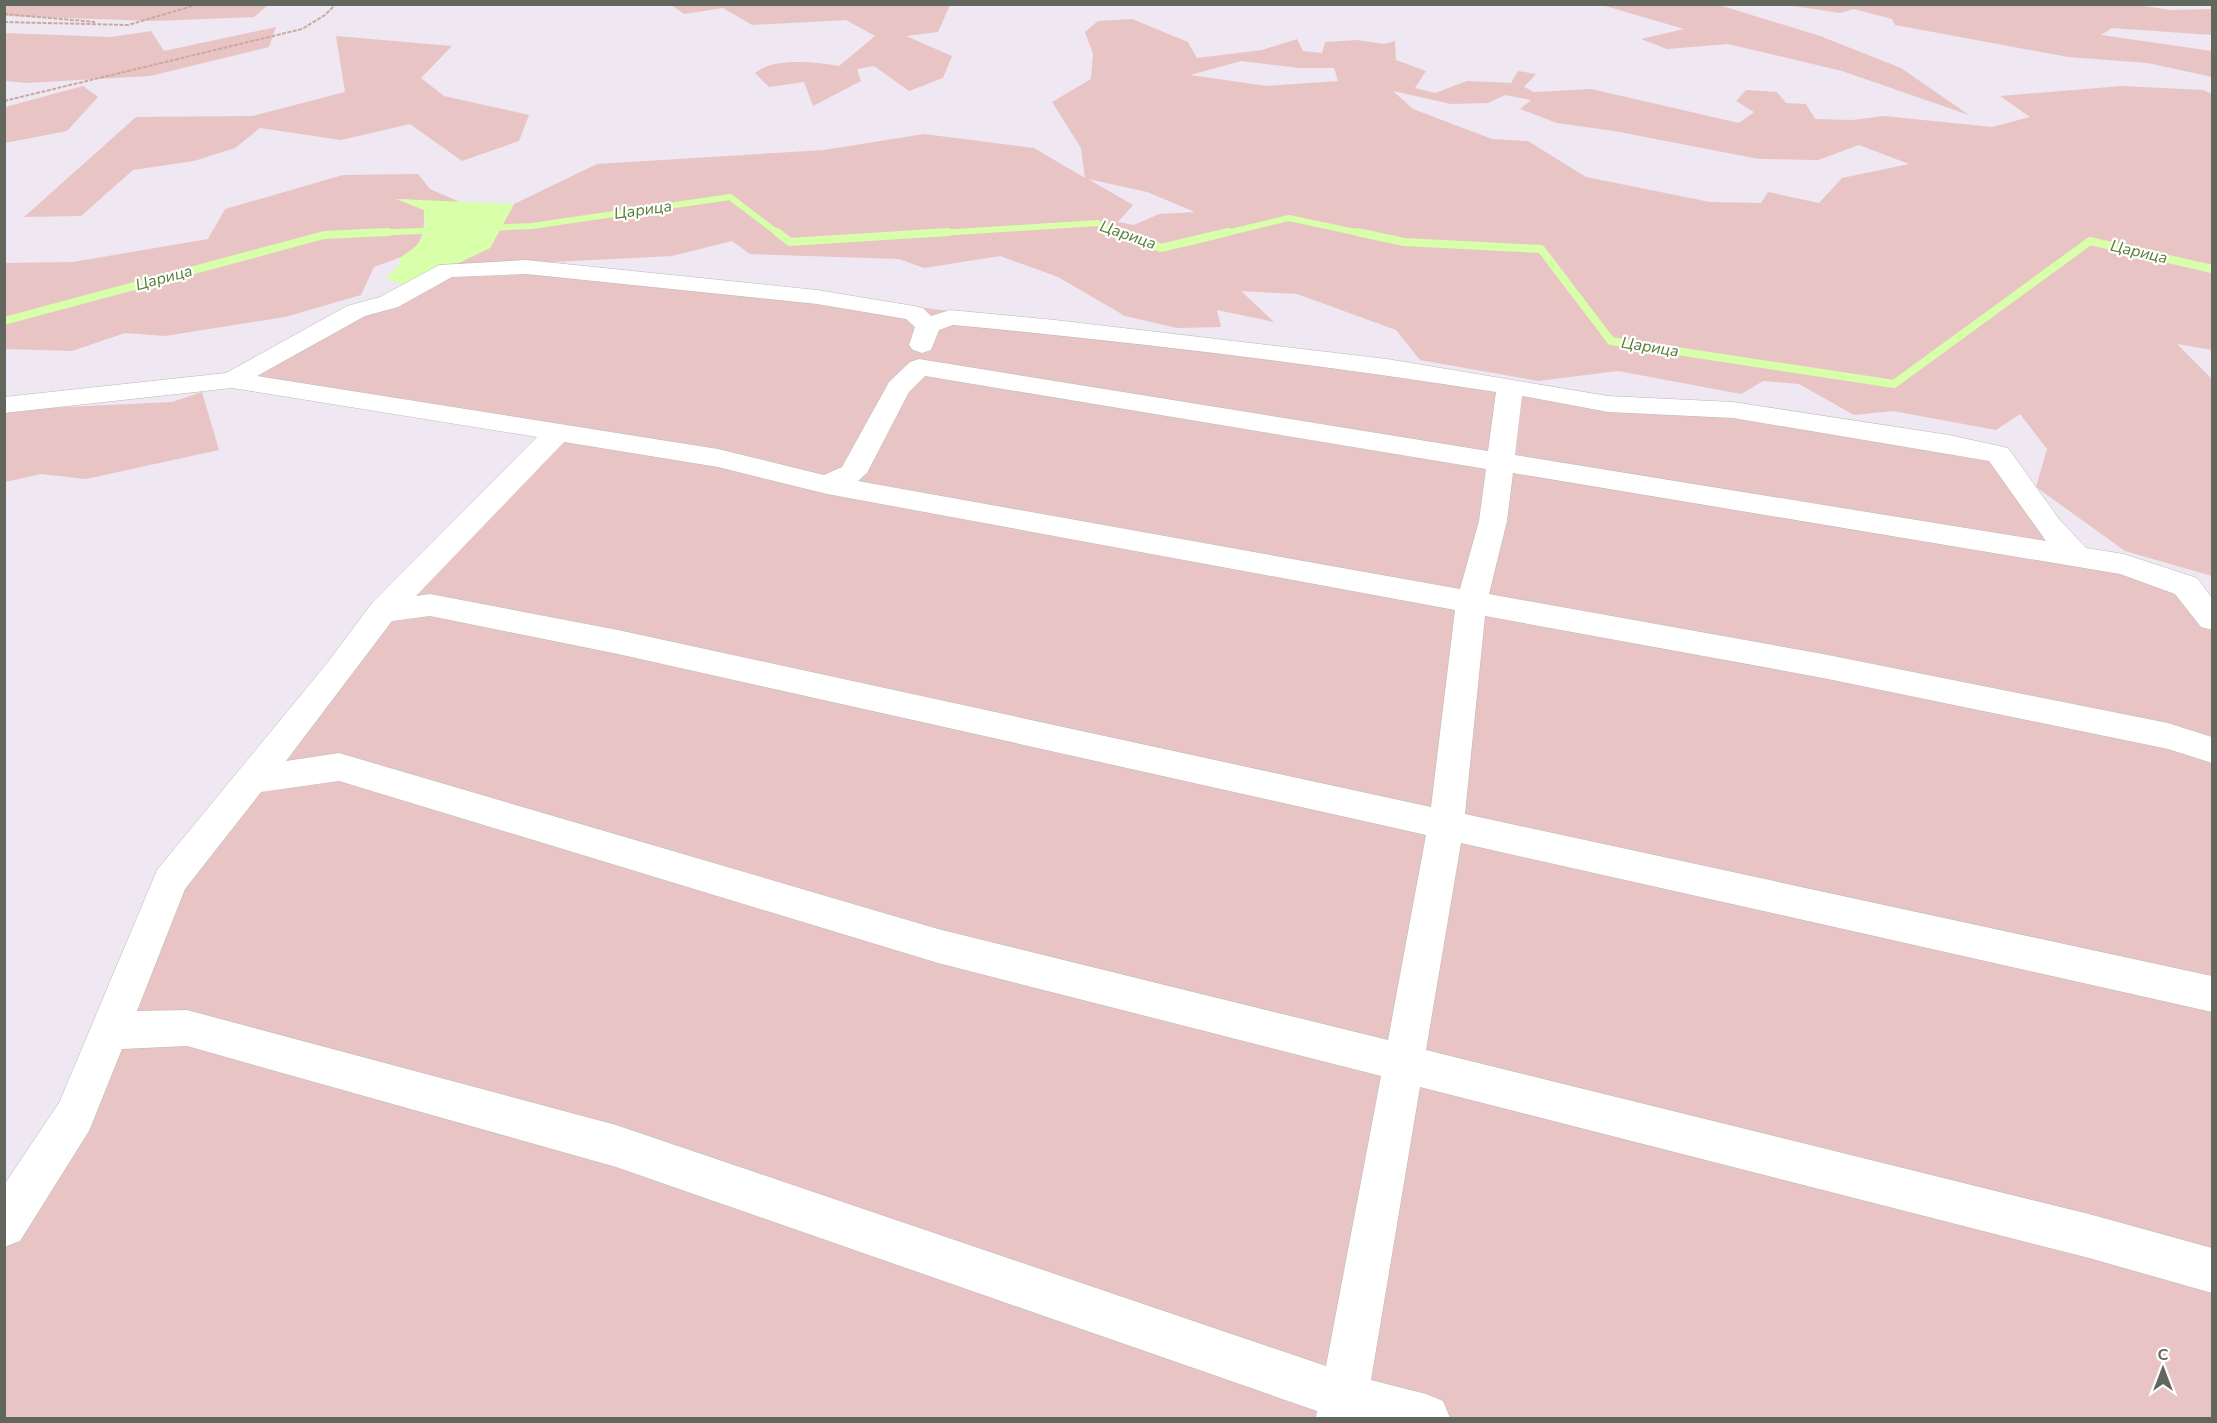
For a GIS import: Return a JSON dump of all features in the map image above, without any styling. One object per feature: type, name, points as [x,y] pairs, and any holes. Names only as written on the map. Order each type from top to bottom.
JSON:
[{"type":"street","points":[[232,381],[356,311],[389,302],[447,270],[526,267],[817,297],[914,313],[927,326]]},
{"type":"street","points":[[927,326],[950,317],[1055,327],[1387,367],[1608,404],[1733,410],[1949,444],[1998,454],[2049,526],[2077,556]]},
{"type":"street","points":[[827,485],[853,473],[898,388],[919,367],[919,354],[927,326]]},
{"type":"street","points":[[919,367],[2124,564],[2186,586],[2212,619]]},
{"type":"street","points":[[4,405],[232,381],[718,458],[827,485],[1823,666],[2168,736],[2212,750]]},
{"type":"street","points":[[1343,1408],[1446,826],[1471,603],[1493,521],[1510,386]]},
{"type":"street","points":[[4,1226],[74,1117],[170,880],[339,670],[383,611],[558,432]]},
{"type":"street","points":[[383,611],[430,605],[618,642],[2212,994]]},
{"type":"street","points":[[249,780],[339,767],[938,946],[2078,1233],[2212,1270]]},
{"type":"street","points":[[108,1031],[187,1028],[616,1146],[1343,1408],[1426,1419]]},
{"type":"path","points":[[4,22],[128,25],[199,4]]},
{"type":"path","points":[[4,101],[302,28],[325,15],[336,4]]},
{"type":"path","points":[[4,14],[128,25]]},
{"type":"shaded area","points":[[4,5],[268,5],[254,17],[156,21],[5,16]]},
{"type":"shaded area","points":[[671,5],[950,5],[938,32],[906,36],[952,56],[943,78],[909,91],[874,66],[857,69],[861,81],[813,106],[804,82],[769,87],[755,73],[773,65],[795,62],[839,66],[875,36],[846,20],[752,25],[723,8],[684,14]]},
{"type":"shaded area","points":[[1602,5],[1719,5],[1820,36],[1901,68],[1969,115],[1842,71],[1728,44],[1667,49],[1641,39],[1684,29]]},
{"type":"shaded area","points":[[1787,5],[2137,5],[2171,10],[2212,9],[2212,35],[2112,28],[2101,35],[2212,51],[2212,77],[2148,63],[2068,57],[1895,25],[1892,19],[1854,9],[1840,13]]},
{"type":"shaded area","points":[[1132,19],[1188,42],[1197,58],[1262,50],[1297,39],[1303,51],[1322,53],[1325,42],[1357,40],[1384,44],[1395,41],[1396,60],[1426,71],[1415,88],[1435,93],[1467,81],[1511,83],[1518,71],[1536,74],[1524,87],[1534,92],[1591,89],[1739,123],[1754,112],[1736,101],[1746,90],[1777,92],[1786,103],[1806,104],[1815,119],[1852,120],[1884,116],[1992,127],[2030,117],[2000,96],[2122,86],[2203,90],[2212,94],[2212,350],[2177,344],[2212,379],[2212,576],[2125,551],[2036,487],[2047,449],[2020,414],[1996,430],[1893,411],[1854,415],[1799,384],[1763,381],[1741,394],[1618,371],[1538,381],[1420,360],[1396,330],[1297,294],[1241,291],[1274,322],[1217,310],[1221,327],[1177,328],[1125,316],[1058,277],[1000,256],[924,268],[899,259],[750,254],[732,241],[672,256],[533,263],[836,296],[1592,397],[1987,446],[2079,551],[2188,584],[2212,612],[2212,1418],[5,1418],[5,1199],[62,1111],[162,875],[545,436],[231,383],[445,268],[490,248],[514,204],[597,164],[824,150],[924,134],[1034,148],[1085,178],[1081,148],[1052,102],[1091,79],[1093,54],[1085,32],[1098,21]],"holes":[[[1241,61],[1300,68],[1334,68],[1338,81],[1267,86],[1190,75]],[[1393,91],[1451,104],[1488,103],[1505,95],[1531,100],[1520,109],[1557,123],[1614,131],[1759,159],[1818,160],[1859,145],[1909,164],[1842,178],[1819,203],[1768,192],[1761,203],[1710,202],[1586,177],[1528,141],[1492,139],[1413,109]],[[1088,179],[1147,192],[1195,212],[1159,214],[1134,225],[1118,222],[1133,205]]]},
{"type":"shaded area","points":[[276,27],[269,47],[150,76],[27,83],[5,81],[5,33],[111,37],[151,31],[164,51]]},
{"type":"shaded area","points":[[336,36],[452,46],[421,78],[444,96],[529,115],[519,141],[462,161],[410,124],[341,140],[260,128],[235,148],[194,161],[133,170],[81,216],[24,217],[136,117],[252,116],[345,92]]},
{"type":"shaded area","points":[[83,86],[98,97],[67,131],[5,143],[5,107]]},
{"type":"shaded area","points":[[418,174],[430,189],[462,203],[398,199],[424,210],[424,224],[419,243],[397,259],[374,267],[361,295],[285,317],[165,336],[125,333],[72,351],[5,349],[4,263],[73,262],[208,239],[225,209],[343,175]]},
{"type":"shaded area","points":[[396,199],[514,204],[490,248],[409,287],[386,278],[399,265],[400,258],[422,239],[424,210]]},
{"type":"shaded area","points":[[202,392],[219,450],[86,479],[41,474],[5,482],[4,410],[172,402]]},
{"type":"waterway","name":"Царица","points":[[488,228],[532,226],[730,197],[779,234]]},
{"type":"waterway","name":"Царица","points":[[1222,234],[1289,218],[1364,234]]},
{"type":"waterway","name":"Царица","points":[[924,234],[1097,223],[1124,234]]},
{"type":"waterway","name":"Царица","points":[[353,234],[440,230]]},
{"type":"waterway","name":"Царица","points":[[4,321],[324,235],[388,232]]},
{"type":"waterway","name":"Царица","points":[[777,232],[790,242],[948,232]]},
{"type":"waterway","name":"Царица","points":[[1121,232],[1161,248],[1228,232]]},
{"type":"waterway","name":"Царица","points":[[1357,232],[1404,242],[1541,249],[1611,341],[1894,384],[2090,241],[2212,269]]}]
